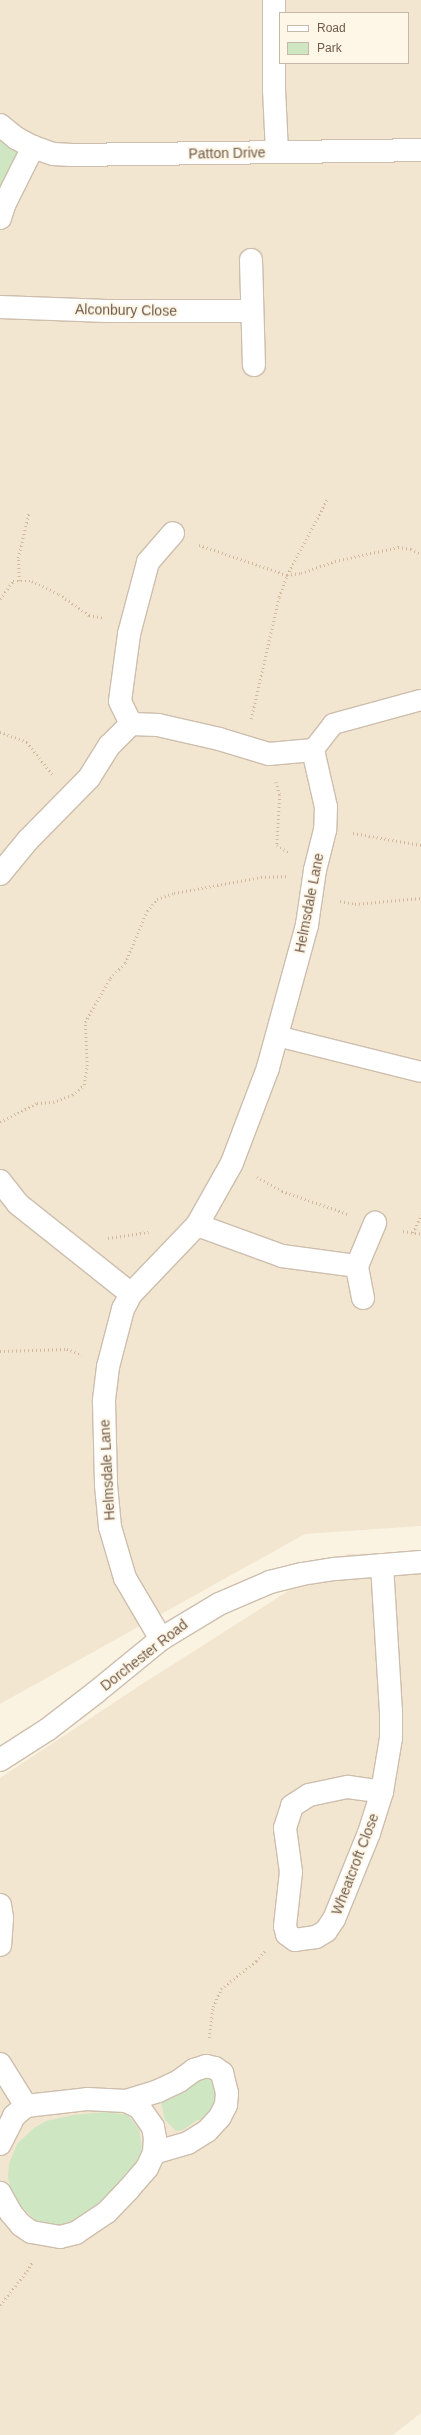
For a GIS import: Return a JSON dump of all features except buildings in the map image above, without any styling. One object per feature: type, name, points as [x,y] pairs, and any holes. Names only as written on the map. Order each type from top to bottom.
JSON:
[{"type":"street","points":[[274,0],[274,89],[277,152]]},
{"type":"street","name":"Patton Drive","points":[[0,125],[16,138],[33,147],[53,154],[72,155],[421,150]]},
{"type":"street","points":[[0,218],[5,204],[33,147]]},
{"type":"street","points":[[251,260],[254,365]]},
{"type":"street","name":"Alconbury Close","points":[[0,307],[107,311],[252,311]]},
{"type":"street","points":[[131,724],[120,701],[132,624],[148,562],[173,533]]},
{"type":"street","points":[[0,874],[28,840],[89,778],[110,745],[131,724],[158,725],[219,739],[246,749],[269,754],[313,750]]},
{"type":"street","name":"Helmsdale Lane","points":[[161,1639],[125,1578],[110,1527],[106,1485],[104,1401],[108,1367],[119,1322],[131,1294],[197,1225],[232,1163],[268,1068],[278,1036],[307,925],[315,872],[325,830],[326,808],[313,750]]},
{"type":"street","points":[[0,1181],[9,1206],[69,1244],[131,1294]]},
{"type":"street","points":[[363,1298],[357,1266],[375,1223]]},
{"type":"street","points":[[197,1225],[282,1256],[357,1266]]},
{"type":"street","name":"Dorchester Road","points":[[0,1760],[47,1730],[161,1639],[219,1604],[270,1582],[335,1569],[421,1562]]},
{"type":"street","name":"Wheatcroft Close","points":[[287,1934],[295,1940],[316,1937],[326,1931],[334,1919],[369,1833],[382,1792],[391,1738],[392,1711],[382,1565]]},
{"type":"street","points":[[287,1934],[285,1926],[285,1912],[291,1872],[285,1828],[292,1806],[309,1794],[348,1788],[382,1792]]},
{"type":"street","points":[[0,1904],[2,1918],[0,1945]]},
{"type":"street","points":[[0,2064],[26,2106]]},
{"type":"street","points":[[0,2144],[14,2116],[26,2106],[87,2099],[126,2101],[158,2091],[179,2081],[194,2070],[206,2066],[215,2068],[222,2073],[226,2083],[226,2105],[220,2117],[207,2131],[188,2143],[154,2153]]},
{"type":"street","points":[[0,2193],[11,2213],[21,2226],[31,2232],[45,2236],[60,2237],[76,2233],[108,2212],[147,2168],[154,2153],[153,2127],[148,2116],[139,2107],[126,2101]]},
{"type":"lane","points":[[313,750],[333,724],[421,700]]},
{"type":"lane","points":[[278,1036],[421,1072]]},
{"type":"path","points":[[246,749],[250,721],[279,597],[287,575],[328,498]]},
{"type":"path","points":[[20,581],[18,558],[29,512]]},
{"type":"path","points":[[173,533],[214,552],[287,575],[301,573],[334,561],[398,547],[411,549],[421,554]]},
{"type":"path","points":[[0,598],[12,581],[32,582],[59,594],[89,615],[132,624]]},
{"type":"path","points":[[0,732],[27,742],[48,768],[66,801]]},
{"type":"path","points":[[269,754],[280,796],[277,844],[315,872]]},
{"type":"path","points":[[325,830],[421,845]]},
{"type":"path","points":[[0,1122],[37,1103],[53,1102],[72,1095],[84,1085],[87,1066],[85,1022],[110,978],[125,963],[147,911],[157,899],[174,893],[262,877],[315,872]]},
{"type":"path","points":[[311,896],[355,904],[421,898]]},
{"type":"path","points":[[232,1163],[282,1191],[375,1223],[421,1234]]},
{"type":"path","points":[[413,1233],[421,1215]]},
{"type":"path","points":[[69,1244],[152,1232]]},
{"type":"path","points":[[0,1351],[67,1349],[108,1367]]},
{"type":"path","points":[[206,2066],[213,2007],[222,1989],[256,1961],[268,1947],[287,1934]]},
{"type":"path","points":[[0,2304],[27,2271],[45,2236]]},
{"type":"shaded area","points":[[0,0],[421,0],[421,1526],[305,1534],[0,1704]]},
{"type":"shaded area","points":[[421,1552],[421,2413],[393,2435],[0,2435],[0,1778],[139,1686],[346,1554]]},
{"type":"green space","points":[[0,116],[33,147],[0,218]]},
{"type":"green space","points":[[202,2077],[207,2078],[215,2085],[216,2104],[206,2122],[197,2120],[183,2130],[176,2131],[165,2120],[161,2102],[164,2095]]},
{"type":"green space","points":[[106,2112],[128,2115],[139,2129],[142,2148],[139,2160],[131,2172],[91,2214],[69,2225],[58,2226],[36,2221],[17,2202],[11,2191],[8,2177],[9,2164],[17,2144],[34,2128],[46,2121],[73,2115]]}]
